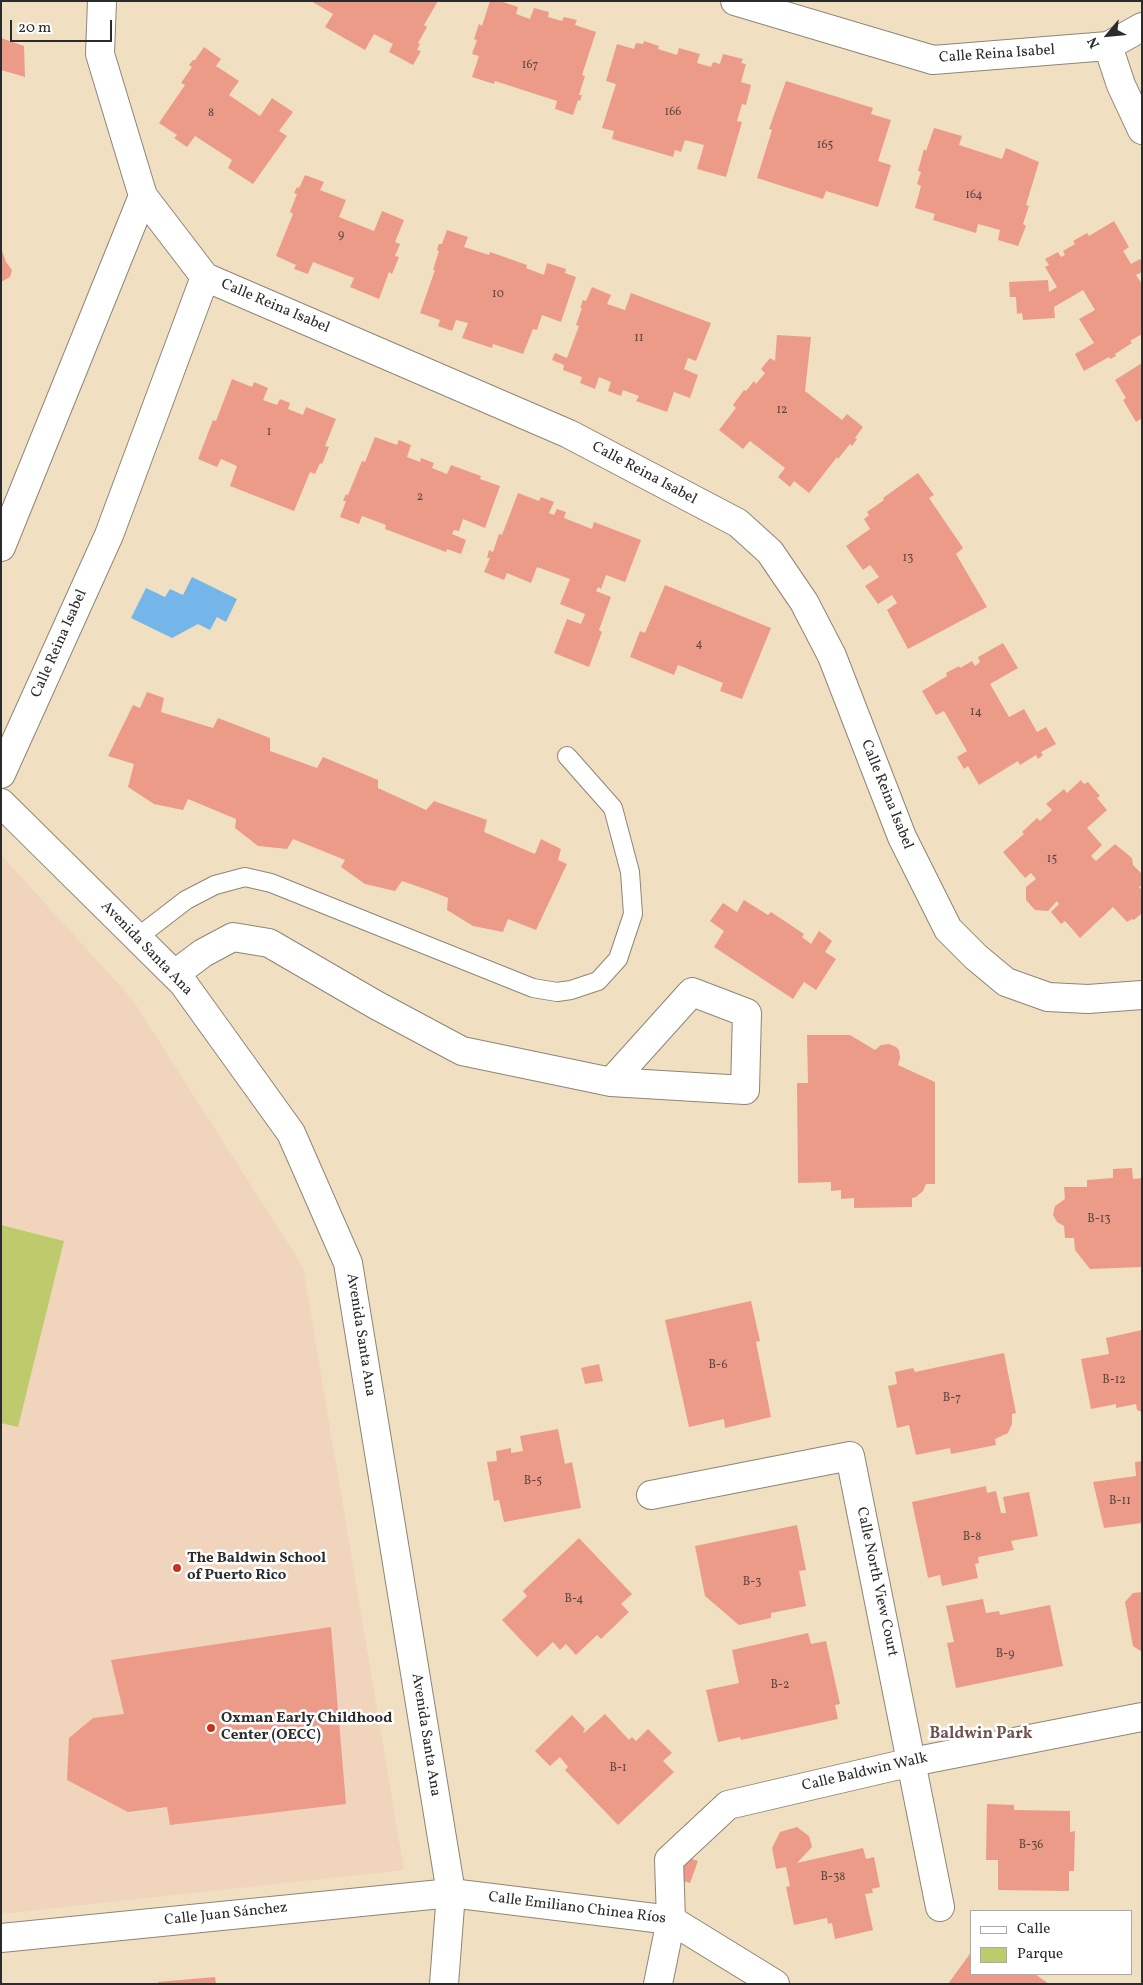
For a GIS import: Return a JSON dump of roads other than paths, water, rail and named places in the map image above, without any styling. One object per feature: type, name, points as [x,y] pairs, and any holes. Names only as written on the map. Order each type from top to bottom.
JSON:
[{"type":"street","name":"Calle Reina Isabel","points":[[102,1],[100,54],[143,196],[205,277],[570,434],[738,523],[770,552],[804,602],[832,656],[902,837],[948,929],[976,957],[1006,982],[1048,996],[1088,999],[1142,995]]},
{"type":"street","name":"Calle Reina Isabel","points":[[735,1],[933,60],[1108,46],[1142,26]]},
{"type":"street","points":[[1108,46],[1121,85],[1142,130]]},
{"type":"street","points":[[1,548],[143,196]]},
{"type":"street","name":"Calle Reina Isabel","points":[[1,774],[109,535],[205,277]]},
{"type":"street","name":"Avenida Santa Ana","points":[[1,803],[175,974],[291,1133],[348,1264],[451,1893],[444,1984]]},
{"type":"street","points":[[175,974],[203,953],[233,937],[269,943],[376,1005],[462,1050],[610,1082],[745,1090],[747,1013],[692,992],[610,1082]]},
{"type":"street","name":"Calle North View Court","points":[[651,1495],[850,1456],[940,1907]]},
{"type":"street","name":"Calle Baldwin Walk","points":[[658,1984],[671,1920],[670,1860],[728,1805],[912,1762],[1142,1717]]},
{"type":"street","name":"Calle Emiliano Chinea Ríos","points":[[451,1893],[671,1920],[775,1984]]},
{"type":"street","name":"Calle Juan Sánchez","points":[[1,1938],[451,1893]]},
{"type":"lane","points":[[138,937],[186,900],[216,885],[245,877],[271,883],[533,988],[557,992],[598,982],[618,959],[633,914],[630,872],[613,808],[567,756]]},
{"type":"water","points":[[192,577],[237,599],[226,622],[217,617],[210,630],[198,624],[172,638],[131,618],[146,588],[165,597],[170,589],[183,595]]},
{"type":"place","name":"The Baldwin School of Puerto Rico","points":[[177,1568]]},
{"type":"place","name":"Oxman Early Childhood Center (OECC)","points":[[211,1728]]},
{"type":"district","name":"Baldwin Park","points":[[981,1735]]}]
